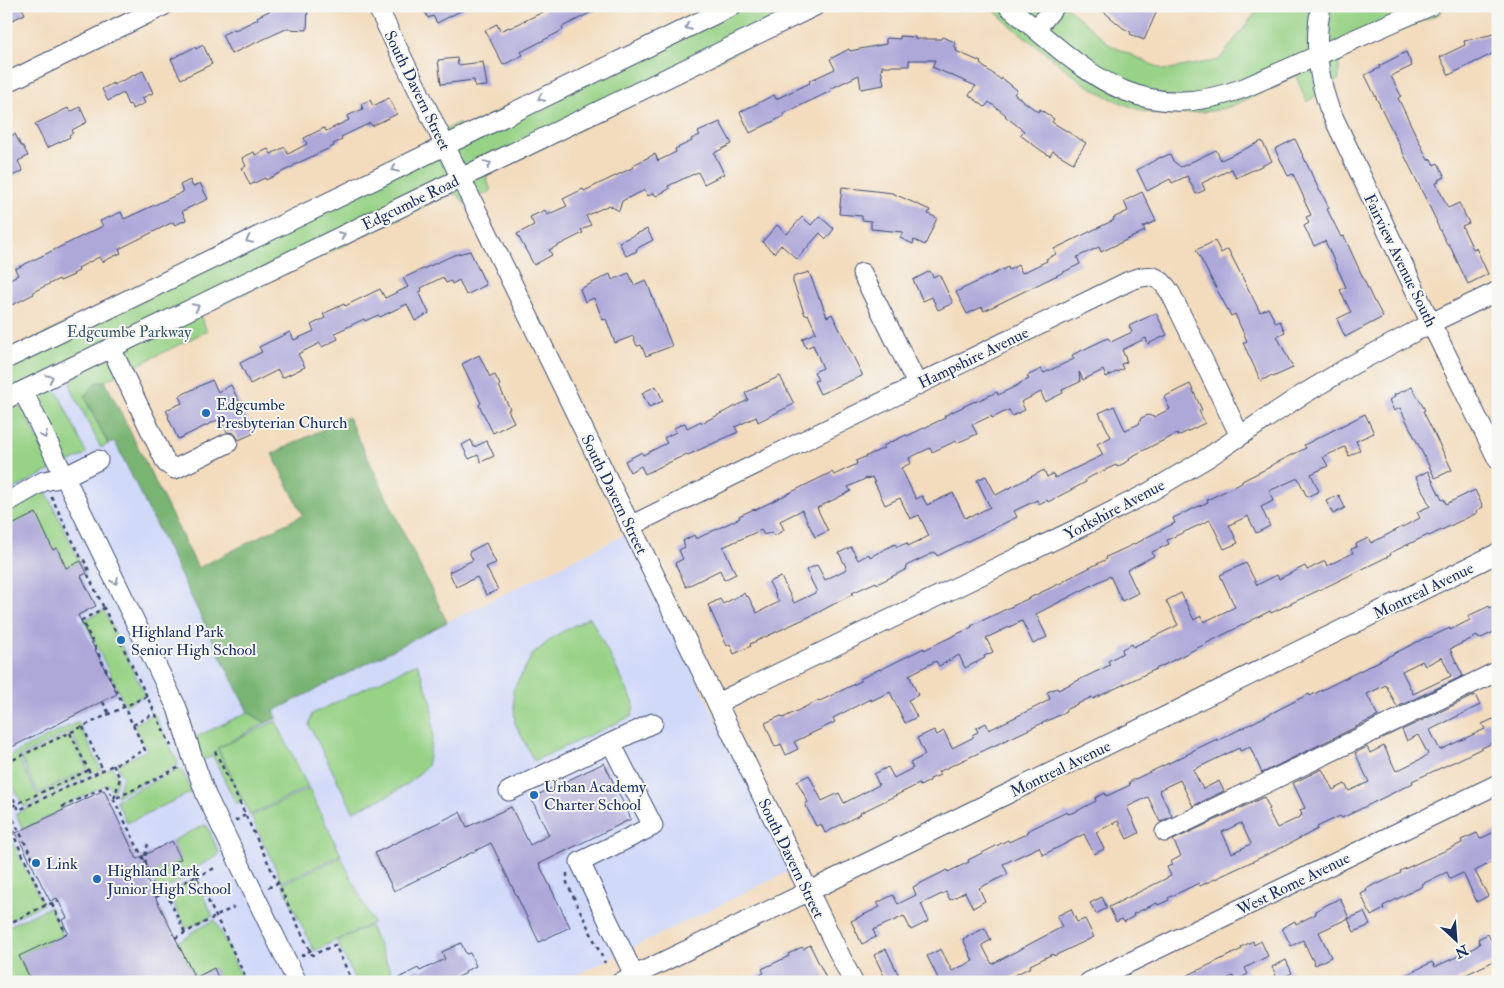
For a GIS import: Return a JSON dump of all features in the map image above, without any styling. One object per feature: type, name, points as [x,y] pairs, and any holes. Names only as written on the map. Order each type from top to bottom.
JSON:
[{"type":"street","points":[[6,84],[164,6]]},
{"type":"street","name":"South Davern Street","points":[[377,6],[853,982]]},
{"type":"street","points":[[6,359],[732,6]]},
{"type":"street","name":"Edgcumbe Road","points":[[14,395],[815,6]]},
{"type":"street","points":[[1008,6],[1080,65],[1118,89],[1141,97],[1186,102],[1224,95],[1264,80],[1422,8]]},
{"type":"street","points":[[1036,29],[1055,6]]},
{"type":"street","points":[[1317,56],[1318,22],[1321,6]]},
{"type":"street","name":"Fairview Avenue South","points":[[1317,56],[1320,77],[1329,108],[1431,323],[1492,436],[1498,460]]},
{"type":"street","points":[[862,273],[917,384]]},
{"type":"street","name":"Hampshire Avenue","points":[[630,526],[917,384],[1129,281],[1143,276],[1156,277],[1164,283],[1171,294],[1240,436]]},
{"type":"street","name":"Yorkshire Avenue","points":[[717,704],[1148,493],[1207,458],[1297,398],[1352,365],[1431,323],[1498,291]]},
{"type":"street","points":[[111,348],[166,463],[175,469],[228,443]]},
{"type":"street","points":[[14,395],[64,477],[177,708],[206,795],[298,982]]},
{"type":"street","points":[[6,503],[44,481],[64,477],[98,460]]},
{"type":"street","name":"Montreal Avenue","points":[[628,978],[1498,553]]},
{"type":"street","points":[[1164,832],[1498,671]]},
{"type":"street","points":[[509,791],[653,723]]},
{"type":"street","points":[[611,743],[652,826],[580,862],[628,978]]},
{"type":"street","name":"West Rome Avenue","points":[[1089,982],[1498,784]]},
{"type":"path","points":[[44,481],[80,558],[84,560],[89,572],[88,576],[172,749]]},
{"type":"path","points":[[6,784],[19,810],[145,750],[82,620],[104,608]]},
{"type":"path","points":[[6,764],[146,696]]},
{"type":"path","points":[[103,702],[109,714]]},
{"type":"path","points":[[133,725],[155,714]]},
{"type":"path","points":[[83,727],[103,770]]},
{"type":"path","points":[[70,733],[91,775]]},
{"type":"path","points":[[215,751],[280,882],[312,956],[335,945],[353,982]]},
{"type":"path","points":[[113,765],[120,778],[114,799]]},
{"type":"path","points":[[114,799],[181,766]]},
{"type":"path","points":[[12,806],[88,770]]},
{"type":"path","points":[[62,807],[107,786],[146,866]]},
{"type":"path","points":[[6,806],[36,863],[39,861]]},
{"type":"path","points":[[10,813],[6,816],[46,906]]},
{"type":"path","points":[[6,826],[10,833],[14,833]]},
{"type":"path","points":[[14,833],[19,830]]},
{"type":"path","points":[[148,844],[144,854],[146,866],[148,876],[157,896],[215,868]]},
{"type":"path","points":[[196,877],[248,982]]},
{"type":"path","points":[[166,892],[185,932]]},
{"type":"path","points":[[6,925],[59,901]]},
{"type":"path","points":[[52,904],[66,934]]},
{"type":"path","points":[[175,938],[234,907]]},
{"type":"shaded area","points":[[97,365],[198,568],[274,711],[447,622],[626,534],[790,871],[562,982],[6,982],[6,410]]},
{"type":"green space","name":"Edgcumbe Parkway","points":[[715,6],[829,6],[487,175],[491,191],[465,204],[458,195],[450,194],[200,315],[207,331],[105,381],[96,382],[88,405],[108,444],[101,448],[72,390],[73,377],[48,389],[57,392],[60,397],[85,450],[86,453],[83,456],[68,463],[37,399],[39,394],[15,405],[24,409],[51,467],[49,471],[6,493],[6,353],[429,144],[431,137],[458,123],[462,129]]},
{"type":"green space","points":[[989,6],[1066,6],[1110,45],[1164,70],[1219,60],[1257,11],[1258,6],[1442,6],[1441,13],[1339,57],[1339,79],[1307,102],[1294,75],[1278,86],[1229,107],[1212,111],[1159,114],[1142,111],[1112,99],[1085,84],[1011,26]]},
{"type":"green space","points":[[105,381],[198,568],[303,515],[272,454],[348,417],[447,622],[274,711],[277,718],[266,723],[248,712],[115,442],[108,444],[85,397],[93,386]]},
{"type":"green space","points":[[45,489],[80,562],[66,568],[57,548],[53,550],[6,528],[6,508]]},
{"type":"green space","points":[[104,610],[145,695],[125,705],[84,620]]},
{"type":"green space","points":[[590,617],[634,703],[632,716],[534,761],[515,723],[513,690],[532,655],[556,635]]},
{"type":"green space","points":[[417,663],[432,704],[433,736],[427,766],[409,783],[388,796],[353,811],[309,725],[312,714]]},
{"type":"green space","points":[[248,712],[266,723],[217,748],[242,801],[236,804],[213,756],[203,760],[194,739]]},
{"type":"green space","points":[[154,714],[179,765],[117,796],[123,777],[117,765],[147,750],[134,724]]},
{"type":"green space","points":[[276,721],[308,787],[250,815],[218,748]]},
{"type":"green space","points":[[78,722],[101,769],[24,807],[6,772],[6,757]],"holes":[[[71,731],[89,770],[37,795],[18,757]]]},
{"type":"green space","points":[[70,734],[87,769],[38,793],[21,758]]},
{"type":"green space","points":[[112,767],[118,778],[113,794],[108,784],[61,807],[62,810],[23,829],[16,814]]},
{"type":"green space","points":[[181,768],[192,792],[127,823],[116,800]]},
{"type":"green space","points":[[309,789],[341,855],[282,882],[251,816]]},
{"type":"green space","points":[[204,825],[207,826],[219,853],[217,856],[195,868],[197,872],[166,888],[165,886],[158,889],[150,873],[181,859],[172,841]]},
{"type":"green space","points":[[6,829],[43,904],[6,922]]},
{"type":"green space","points":[[341,857],[373,923],[314,951],[282,884]]},
{"type":"green space","points":[[195,879],[213,916],[186,929],[168,892]]},
{"type":"green space","points":[[50,907],[63,935],[19,956],[32,982],[6,982],[6,927]]},
{"type":"green space","points":[[215,920],[244,982],[220,982],[214,968],[195,978],[177,942]]},
{"type":"green space","points":[[370,926],[396,982],[356,982],[337,941]]},
{"type":"building","points":[[6,6],[21,6],[25,14],[6,23]]},
{"type":"building","points":[[279,6],[308,6],[307,30],[286,29],[231,54],[222,35],[258,19],[257,17]]},
{"type":"building","points":[[422,6],[470,6],[437,23],[433,16],[428,18]]},
{"type":"building","points":[[550,6],[604,6],[562,27],[563,30],[521,52],[523,55],[503,65],[485,30],[497,24],[500,31],[510,28],[545,11],[544,9]]},
{"type":"building","points":[[1097,6],[1148,6],[1157,11],[1144,40],[1130,34],[1131,32],[1123,28]]},
{"type":"building","points":[[1498,33],[1498,51],[1449,75],[1440,57],[1465,45],[1464,41]]},
{"type":"building","points":[[900,36],[915,37],[915,39],[941,39],[942,37],[955,42],[956,51],[981,62],[980,64],[1017,90],[1014,94],[1038,112],[1040,109],[1054,119],[1052,122],[1086,143],[1073,163],[1053,151],[1050,156],[1020,135],[1024,131],[1006,115],[989,102],[985,107],[969,95],[976,86],[932,67],[935,60],[909,60],[909,66],[882,66],[884,85],[861,89],[859,75],[750,133],[740,112],[774,95],[776,99],[835,69],[830,59],[849,49],[850,51],[886,44],[886,38],[900,39]]},
{"type":"building","points":[[203,45],[212,64],[181,79],[171,59]]},
{"type":"building","points":[[1406,52],[1412,66],[1391,76],[1401,96],[1398,98],[1428,160],[1431,159],[1434,165],[1438,163],[1445,177],[1436,183],[1448,208],[1459,203],[1469,223],[1462,226],[1473,249],[1476,248],[1488,274],[1468,284],[1365,75]]},
{"type":"building","points":[[457,58],[458,65],[483,62],[487,86],[475,87],[474,80],[441,84],[438,60]]},
{"type":"building","points":[[143,71],[153,93],[142,98],[145,103],[133,109],[130,104],[128,105],[123,93],[108,101],[102,89]]},
{"type":"building","points":[[389,98],[397,114],[372,126],[370,123],[341,137],[342,140],[333,144],[334,146],[266,180],[265,178],[250,185],[242,168],[246,166],[242,158],[254,152],[255,155],[268,149],[271,154],[285,147],[288,154],[307,144],[304,138],[324,128],[326,131],[349,120],[347,116],[363,109],[361,104],[370,100],[373,106]]},
{"type":"building","points":[[80,107],[87,122],[72,130],[73,133],[69,135],[70,137],[47,148],[35,124],[68,108],[70,112]]},
{"type":"building","points":[[720,122],[732,144],[714,153],[724,174],[704,184],[698,172],[668,186],[669,189],[656,196],[654,193],[648,196],[645,190],[622,201],[619,211],[609,205],[586,216],[591,225],[581,230],[583,233],[549,250],[552,255],[534,265],[517,234],[534,225],[530,217],[545,210],[547,215],[567,206],[563,199],[634,167],[633,165],[655,154],[658,161],[676,152],[675,149],[700,135],[698,132]]},
{"type":"building","points":[[15,134],[28,156],[18,161],[23,171],[12,176],[6,166],[6,137]]},
{"type":"building","points":[[1295,139],[1329,208],[1327,209],[1341,237],[1344,236],[1374,302],[1383,317],[1345,337],[1337,319],[1351,312],[1340,290],[1346,287],[1325,241],[1314,246],[1304,226],[1309,223],[1306,217],[1311,215],[1305,200],[1293,174],[1288,176],[1275,149]]},
{"type":"building","points":[[1262,141],[1272,161],[1236,178],[1232,169],[1202,183],[1205,190],[1196,194],[1187,176],[1172,183],[1170,179],[1147,191],[1137,170],[1170,154],[1173,161],[1181,167],[1216,150],[1221,160]]},
{"type":"building","points":[[190,180],[193,187],[200,183],[208,199],[182,211],[186,220],[175,225],[173,222],[119,249],[121,253],[102,262],[99,257],[78,268],[79,271],[74,275],[60,281],[59,279],[12,305],[6,293],[6,281],[18,275],[15,269],[103,226],[100,221],[121,212],[124,219],[183,192],[180,185]]},
{"type":"building","points":[[842,187],[892,193],[930,210],[928,214],[937,218],[925,245],[914,240],[913,244],[900,238],[903,232],[871,229],[871,221],[862,220],[862,216],[839,214]]},
{"type":"building","points":[[1142,192],[1156,221],[1143,227],[1145,231],[1101,252],[1099,247],[1077,257],[1080,264],[984,311],[982,307],[967,314],[956,292],[1008,267],[1009,270],[1018,265],[1022,273],[1047,261],[1046,259],[1056,254],[1054,249],[1114,220],[1113,218],[1128,211],[1124,201]]},
{"type":"building","points":[[819,216],[834,229],[826,239],[820,233],[797,259],[781,245],[774,253],[762,242],[777,225],[787,234],[802,217],[811,225]]},
{"type":"building","points":[[647,229],[653,240],[626,256],[619,242]]},
{"type":"building","points":[[1215,241],[1221,253],[1228,249],[1260,312],[1268,308],[1276,323],[1280,321],[1285,332],[1277,336],[1293,368],[1261,381],[1243,343],[1247,341],[1235,314],[1231,316],[1196,250]]},
{"type":"building","points":[[470,251],[486,285],[466,295],[459,280],[452,284],[451,281],[446,283],[443,277],[421,288],[422,291],[419,292],[429,313],[415,321],[407,304],[380,317],[378,315],[365,321],[364,319],[335,333],[338,339],[322,347],[320,343],[298,354],[305,367],[282,378],[278,370],[250,384],[240,363],[262,352],[259,347],[290,332],[294,340],[314,331],[311,325],[325,318],[323,314],[344,304],[345,306],[380,289],[385,298],[408,287],[403,278],[454,255]]},
{"type":"building","points":[[930,271],[933,277],[939,274],[953,303],[938,310],[932,297],[923,301],[913,280]]},
{"type":"building","points":[[809,272],[827,317],[832,314],[862,374],[862,376],[820,394],[814,381],[818,380],[814,372],[823,368],[813,345],[806,348],[802,339],[816,332],[808,314],[805,315],[793,282],[793,277]]},
{"type":"building","points":[[629,273],[634,285],[646,280],[672,346],[646,356],[641,345],[637,346],[633,336],[615,343],[606,319],[603,320],[594,298],[585,302],[580,289],[610,274],[612,280]]},
{"type":"building","points":[[1156,313],[1167,335],[1148,344],[1146,338],[1122,350],[1127,362],[1121,364],[1123,369],[1106,377],[1103,370],[1083,380],[1079,372],[1080,382],[1062,390],[1063,393],[1045,402],[1041,392],[1021,402],[1025,410],[1012,416],[1009,410],[992,418],[991,416],[972,425],[977,434],[932,452],[930,448],[909,458],[911,463],[901,468],[916,499],[922,496],[927,505],[953,493],[965,518],[990,507],[977,480],[986,476],[996,495],[1044,470],[1047,477],[1053,474],[1055,478],[1103,455],[1097,444],[1111,437],[1099,413],[1114,406],[1125,430],[1139,424],[1141,418],[1148,415],[1154,417],[1170,409],[1164,397],[1190,384],[1202,410],[1199,411],[1205,423],[1154,445],[1129,458],[1130,460],[1117,467],[1116,465],[1092,476],[1085,480],[1086,482],[1048,502],[1047,500],[1039,504],[1037,500],[1014,511],[1017,517],[937,556],[935,552],[906,566],[907,569],[877,584],[876,582],[852,593],[817,613],[750,644],[751,646],[734,654],[730,644],[727,646],[708,605],[720,599],[723,604],[744,593],[746,597],[748,596],[757,613],[779,602],[769,582],[781,577],[794,603],[817,592],[806,570],[817,565],[825,580],[847,569],[839,553],[851,547],[858,560],[869,554],[870,557],[895,544],[897,547],[907,543],[908,546],[929,536],[919,515],[910,519],[900,498],[885,505],[872,477],[867,478],[848,487],[851,491],[817,508],[828,531],[815,537],[802,510],[780,521],[784,530],[774,536],[772,532],[764,535],[761,530],[723,547],[736,574],[724,580],[720,570],[686,587],[675,563],[683,559],[679,550],[685,547],[683,541],[694,535],[696,539],[740,518],[739,516],[832,472],[834,475],[857,464],[856,461],[884,448],[883,446],[945,418],[944,416],[975,401],[997,392],[998,395],[1029,379],[1027,376],[1041,369],[1044,373],[1074,359],[1072,355],[1108,338],[1111,342],[1132,332],[1129,326]]},
{"type":"building","points":[[479,355],[490,377],[495,375],[514,422],[493,433],[462,364]]},
{"type":"building","points":[[780,376],[794,404],[758,422],[756,417],[735,427],[738,432],[645,474],[641,466],[630,472],[625,461],[642,452],[643,455],[667,443],[664,438],[676,432],[674,428],[685,423],[687,428],[701,421],[702,423],[748,400],[745,393]]},
{"type":"building","name":"Edgcumbe Presbyterian Church","points":[[212,380],[218,392],[231,385],[254,433],[239,440],[234,433],[227,432],[220,419],[178,439],[166,410],[182,403],[179,396]]},
{"type":"building","points":[[656,386],[663,401],[649,407],[642,393]]},
{"type":"building","points":[[1412,387],[1425,410],[1423,411],[1452,470],[1435,478],[1400,408],[1394,411],[1389,400],[1395,397],[1394,395]]},
{"type":"building","points":[[1365,414],[1374,433],[1356,441],[1360,450],[1349,456],[1345,447],[1323,457],[1328,466],[1311,474],[1319,491],[1307,497],[1298,478],[1269,491],[1273,501],[1261,507],[1270,526],[1256,533],[1248,516],[1229,525],[1238,543],[1224,549],[1210,520],[1167,540],[1169,544],[1152,552],[1154,556],[1127,570],[1138,593],[1122,601],[1110,576],[1036,614],[1047,637],[1033,644],[1022,621],[986,638],[993,652],[965,668],[959,655],[939,666],[936,661],[909,675],[918,695],[908,700],[917,717],[905,723],[890,692],[871,701],[870,699],[833,718],[835,722],[794,742],[798,749],[786,755],[781,744],[775,747],[765,723],[781,716],[783,718],[820,701],[861,681],[860,679],[880,669],[924,648],[924,650],[1065,581],[1107,559],[1106,557],[1175,523],[1173,518],[1208,502],[1207,500],[1306,448],[1304,445]]},
{"type":"building","points":[[471,440],[474,447],[487,441],[494,456],[481,462],[478,455],[469,459],[462,445]]},
{"type":"building","points":[[1428,471],[1442,500],[1444,499],[1446,504],[1475,490],[1483,507],[1476,511],[1477,513],[1390,553],[1391,555],[1334,583],[1271,613],[1270,611],[1154,670],[1093,699],[1092,697],[1065,710],[1066,712],[938,772],[940,775],[930,779],[930,781],[920,786],[919,784],[860,813],[825,833],[821,824],[816,826],[805,804],[808,802],[797,781],[809,775],[822,801],[839,793],[844,803],[879,785],[874,774],[888,767],[894,778],[913,768],[910,763],[925,755],[917,738],[934,730],[937,735],[944,731],[952,748],[974,737],[972,735],[978,732],[976,728],[986,723],[989,730],[1042,704],[1050,699],[1047,692],[1057,688],[1058,690],[1110,665],[1108,661],[1123,653],[1122,649],[1132,644],[1133,647],[1178,625],[1166,601],[1181,593],[1194,620],[1201,616],[1204,622],[1235,607],[1220,575],[1246,563],[1257,585],[1277,575],[1279,579],[1305,566],[1307,570],[1325,561],[1327,566],[1353,553],[1351,549],[1357,547],[1356,544],[1368,538],[1371,543],[1420,518],[1417,512],[1430,506],[1416,477]]},
{"type":"building","points":[[1339,495],[1345,508],[1333,514],[1326,501]]},
{"type":"building","points":[[36,513],[53,550],[57,548],[66,568],[81,561],[87,573],[81,576],[96,606],[78,615],[117,694],[6,750],[6,528]]},
{"type":"building","points":[[486,543],[496,563],[486,567],[498,590],[486,595],[477,577],[456,587],[449,572],[473,560],[469,552]]},
{"type":"building","points":[[1498,604],[1498,630],[1479,639],[1477,636],[1450,649],[1463,676],[1397,707],[1386,685],[1367,694],[1378,716],[1262,773],[1250,747],[1240,751],[1239,748],[1193,770],[1203,789],[1219,781],[1224,791],[1193,806],[1180,780],[1159,790],[1172,816],[1160,822],[1148,797],[1127,807],[1139,833],[1127,839],[1118,821],[1096,832],[1104,849],[1094,854],[1084,834],[1043,855],[1039,847],[1003,864],[1008,874],[979,888],[985,901],[973,908],[965,892],[950,900],[946,892],[921,904],[929,921],[911,930],[904,916],[873,930],[876,937],[862,944],[851,921],[880,907],[877,903],[893,895],[898,904],[916,895],[913,887],[947,870],[948,872],[969,862],[968,860],[1008,840],[1009,842],[1028,833],[1027,831],[1067,812],[1068,814],[1075,812],[1096,801],[1095,798],[1105,793],[1106,796],[1130,785],[1129,782],[1192,751],[1217,739],[1217,741],[1309,694],[1310,696],[1427,637],[1450,628],[1450,630],[1470,620],[1468,616],[1489,606],[1490,608]],"holes":[[[1442,657],[1451,676],[1413,694],[1402,671],[1422,661],[1425,666]]]},
{"type":"building","points":[[1475,695],[1480,705],[1430,730],[1440,750],[1485,729],[1482,724],[1498,718],[1498,740],[1412,781],[1413,783],[1342,818],[1340,816],[1317,827],[1318,829],[1283,847],[1200,886],[1199,883],[1158,905],[1157,903],[1133,914],[1134,916],[1124,922],[1122,919],[1116,922],[1109,907],[1171,876],[1167,867],[1172,865],[1170,862],[1181,856],[1173,840],[1264,797],[1277,828],[1298,818],[1302,815],[1300,810],[1305,808],[1293,783],[1322,769],[1333,790],[1345,784],[1349,791],[1369,782],[1355,753],[1367,747],[1370,753],[1384,746],[1396,771],[1428,754],[1418,735],[1407,741],[1402,730]],"holes":[[[1241,823],[1251,844],[1232,853],[1222,832]]]},
{"type":"building","points":[[604,763],[631,819],[539,864],[570,927],[539,942],[491,843],[394,891],[375,853],[460,812],[467,827],[511,807],[530,845],[549,835],[531,798]]},
{"type":"building","name":"Highland Park Junior High School","points":[[104,790],[137,859],[172,841],[181,859],[145,876],[195,978],[214,968],[220,982],[32,982],[19,956],[68,933],[62,920],[67,918],[57,898],[50,901],[16,833]]},
{"type":"building","points":[[1498,830],[1498,859],[1475,871],[1488,896],[1477,902],[1463,873],[1450,879],[1447,872],[1383,906],[1384,909],[1371,916],[1361,894],[1367,891],[1366,889],[1401,873],[1400,871],[1462,843],[1461,840],[1477,833],[1480,839]]},
{"type":"building","points":[[1102,897],[1107,908],[1096,914],[1090,903]]},
{"type":"building","points":[[1340,898],[1349,918],[1319,932],[1331,957],[1315,965],[1303,940],[1291,946],[1282,928],[1295,921],[1296,924],[1316,914],[1315,911]]},
{"type":"building","points":[[1071,909],[1077,922],[1085,919],[1094,937],[1030,965],[1031,967],[1001,982],[931,982],[938,978],[927,956],[941,949],[952,971],[973,961],[963,939],[985,928],[991,940],[982,945],[992,964],[1062,927],[1057,916]]},
{"type":"building","points":[[1364,912],[1370,925],[1354,932],[1348,919]]},
{"type":"building","points":[[1488,934],[1498,954],[1498,959],[1457,979],[1458,982],[1392,982],[1432,962],[1435,967],[1471,950],[1480,944],[1478,939]]},
{"type":"building","points":[[1253,941],[1254,945],[1261,941],[1268,956],[1245,968],[1248,974],[1235,981],[1233,976],[1220,982],[1174,982],[1242,949],[1241,947]]},
{"type":"building","points":[[461,943],[466,954],[470,953],[476,966],[465,971],[466,973],[449,982],[391,982],[418,968],[420,971],[445,959],[442,952]]},
{"type":"building","points":[[810,945],[828,982],[745,982],[764,973],[762,969],[789,956],[788,954]]},
{"type":"building","points":[[886,949],[902,982],[887,982],[874,955]]},
{"type":"building","points":[[1286,960],[1292,973],[1278,980],[1272,967]]},
{"type":"place","name":"Edgcumbe Presbyterian Church","points":[[206,413]]},
{"type":"place","name":"Highland Park Senior High School","points":[[121,640]]},
{"type":"place","name":"Urban Academy Charter School","points":[[534,795]]},
{"type":"place","name":"Link","points":[[36,863]]},
{"type":"place","name":"Highland Park Junior High School","points":[[97,879]]}]
